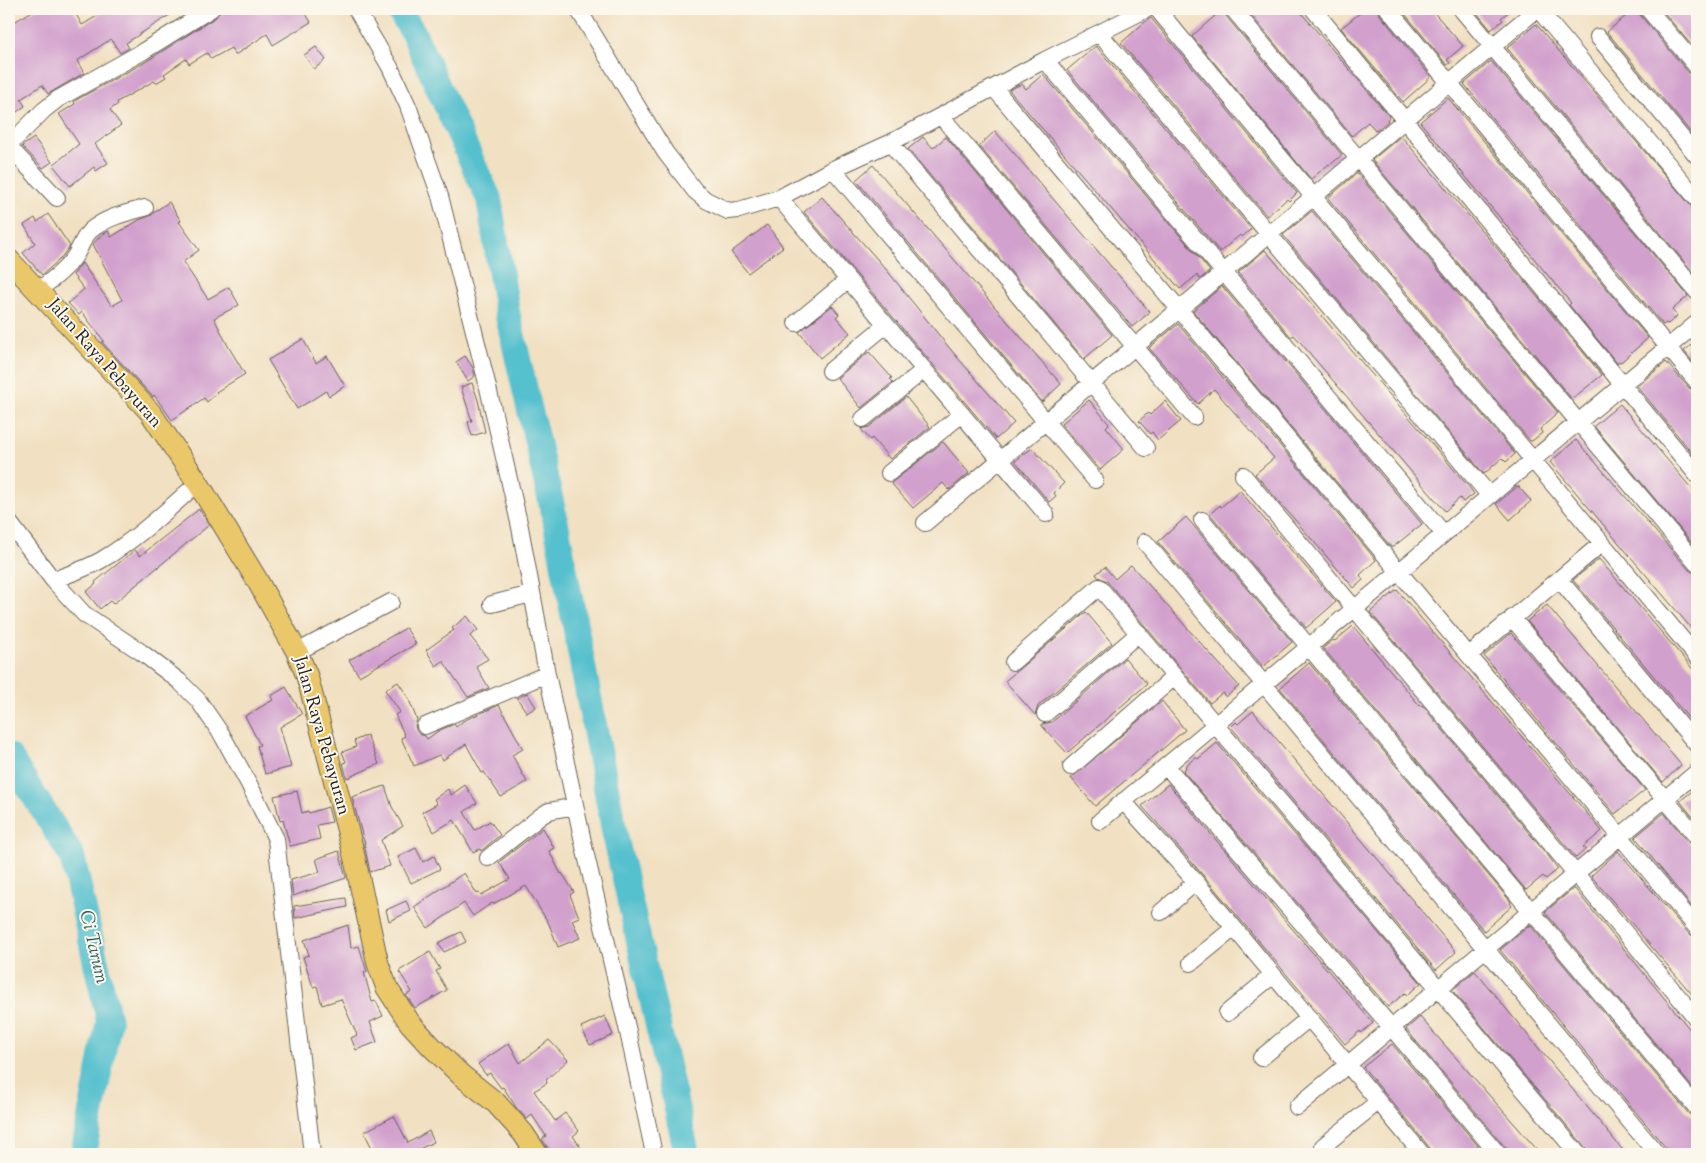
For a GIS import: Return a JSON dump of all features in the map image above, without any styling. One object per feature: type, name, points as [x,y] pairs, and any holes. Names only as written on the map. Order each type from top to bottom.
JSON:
[{"type":"main road","name":"Jalan Raya Pebayuran","points":[[9,260],[150,412],[198,483],[262,588],[297,652],[307,676],[352,846],[378,964],[387,988],[395,1003],[410,1023],[461,1075],[496,1103],[523,1133],[537,1154]]},
{"type":"street","points":[[57,198],[9,146],[44,110],[58,99],[142,52],[211,9]]},
{"type":"street","points":[[356,9],[390,67],[408,106],[440,196],[484,370],[520,527],[531,594],[575,806],[627,1027],[654,1154]]},
{"type":"street","points":[[578,9],[665,152],[695,191],[706,200],[728,211],[739,210],[779,198],[833,169],[890,143],[1045,60],[1147,9]]},
{"type":"street","points":[[1157,9],[1697,657]]},
{"type":"street","points":[[1232,9],[1697,564]]},
{"type":"street","points":[[1313,9],[1697,475]]},
{"type":"street","points":[[1388,9],[1697,382]]},
{"type":"street","points":[[1462,9],[1697,292]]},
{"type":"street","points":[[926,524],[1538,9],[1697,199]]},
{"type":"street","points":[[1648,9],[1697,67]]},
{"type":"street","points":[[1099,34],[1490,496]]},
{"type":"street","points":[[1598,37],[1697,156]]},
{"type":"street","points":[[1045,60],[1444,534]]},
{"type":"street","points":[[994,88],[1697,928]]},
{"type":"street","points":[[941,116],[1194,417]]},
{"type":"street","points":[[890,143],[1146,448]]},
{"type":"street","points":[[833,169],[1095,480]]},
{"type":"street","points":[[779,198],[1046,514]]},
{"type":"street","points":[[38,290],[53,280],[69,264],[90,231],[104,221],[145,208]]},
{"type":"street","points":[[796,323],[848,280]]},
{"type":"street","points":[[1100,821],[1697,323]]},
{"type":"street","points":[[830,372],[886,325]]},
{"type":"street","points":[[863,419],[924,370]]},
{"type":"street","points":[[889,473],[962,414]]},
{"type":"street","points":[[1243,475],[1697,1019]]},
{"type":"street","points":[[53,580],[81,570],[126,544],[198,483]]},
{"type":"street","points":[[1202,520],[1697,1108]]},
{"type":"street","points":[[9,522],[53,580],[84,614],[141,652],[179,681],[198,700],[222,735],[276,839],[312,1154]]},
{"type":"street","points":[[1145,542],[1657,1154]]},
{"type":"street","points":[[1469,655],[1602,542]]},
{"type":"street","points":[[1559,579],[1697,746]]},
{"type":"street","points":[[1013,662],[1100,587],[1174,678],[1578,1154]]},
{"type":"street","points":[[492,604],[531,594]]},
{"type":"street","points":[[297,652],[391,602]]},
{"type":"street","points":[[1512,618],[1697,837]]},
{"type":"street","points":[[1046,714],[1138,633]]},
{"type":"street","points":[[425,726],[547,674]]},
{"type":"street","points":[[1071,768],[1174,678]]},
{"type":"street","points":[[1167,767],[1498,1154]]},
{"type":"street","points":[[1297,1107],[1697,772]]},
{"type":"street","points":[[1123,801],[1196,882],[1273,974],[1378,1102],[1415,1152]]},
{"type":"street","points":[[488,858],[549,811],[575,806]]},
{"type":"street","points":[[1161,912],[1196,882]]},
{"type":"street","points":[[1191,963],[1234,928]]},
{"type":"street","points":[[1226,1013],[1273,974]]},
{"type":"street","points":[[1261,1058],[1308,1018]]},
{"type":"street","points":[[1323,1146],[1378,1102]]},
{"type":"building","points":[[36,9],[73,9],[82,25],[109,9],[179,9],[126,43],[129,48],[120,53],[111,39],[77,61],[84,73],[48,94],[42,85],[21,99],[25,106],[14,114],[9,106],[9,25]]},
{"type":"building","points":[[221,9],[303,9],[311,22],[273,45],[267,34],[235,55],[231,48],[211,59],[207,53],[189,64],[186,59],[164,74],[166,77],[156,83],[154,81],[117,102],[118,104],[110,110],[121,125],[95,144],[108,163],[96,171],[94,167],[70,186],[53,165],[79,144],[59,114],[75,104],[74,101],[147,61],[216,17]]},
{"type":"building","points":[[1223,9],[1225,15],[1342,155],[1311,179],[1192,36]]},
{"type":"building","points":[[1246,9],[1298,9],[1388,115],[1388,121],[1376,131],[1368,122],[1352,136]]},
{"type":"building","points":[[1365,9],[1378,9],[1380,15],[1431,77],[1403,102],[1341,28]]},
{"type":"building","points":[[1401,9],[1431,9],[1463,46],[1447,60],[1450,63],[1447,65]]},
{"type":"building","points":[[1474,9],[1512,9],[1491,30]]},
{"type":"building","points":[[1634,9],[1638,9],[1640,15],[1689,73],[1697,77],[1697,140],[1607,32]]},
{"type":"building","points":[[1661,9],[1694,9],[1697,13],[1697,52]]},
{"type":"building","points":[[1151,18],[1297,193],[1267,216],[1121,43]]},
{"type":"building","points":[[1536,24],[1697,213],[1697,277],[1507,48]]},
{"type":"building","points":[[1096,46],[1251,229],[1242,237],[1240,235],[1220,252],[1067,70]]},
{"type":"building","points":[[316,47],[326,60],[314,69],[304,55]]},
{"type":"building","points":[[1491,61],[1688,296],[1672,310],[1677,316],[1668,324],[1663,325],[1464,84]]},
{"type":"building","points":[[1043,74],[1210,271],[1200,279],[1197,275],[1180,289],[1009,90],[1022,84],[1026,89]]},
{"type":"building","points":[[1448,98],[1648,338],[1621,362],[1617,363],[1569,305],[1571,303],[1420,122]]},
{"type":"building","points":[[995,131],[1150,312],[1132,327],[979,146]]},
{"type":"building","points":[[1401,136],[1602,375],[1572,399],[1372,160]]},
{"type":"building","points":[[923,137],[933,148],[946,137],[1112,335],[1084,359],[908,149]]},
{"type":"building","points":[[34,138],[52,162],[43,168],[22,146]]},
{"type":"building","points":[[873,165],[1061,384],[1042,402],[856,180]]},
{"type":"building","points":[[1357,173],[1558,413],[1540,429],[1542,433],[1532,441],[1530,441],[1328,198]]},
{"type":"building","points":[[822,197],[885,268],[951,350],[1014,423],[996,439],[804,212]]},
{"type":"building","points":[[169,202],[181,221],[179,222],[199,250],[183,262],[208,299],[229,287],[239,305],[214,318],[245,374],[216,392],[207,402],[204,398],[172,420],[154,395],[153,397],[102,342],[104,341],[82,312],[79,315],[68,303],[84,289],[73,275],[82,263],[112,306],[122,300],[93,244],[108,231],[111,237],[139,220],[152,215]]},
{"type":"building","points":[[1312,211],[1515,454],[1506,462],[1502,458],[1484,474],[1283,235]]},
{"type":"building","points":[[48,214],[70,246],[60,259],[42,275],[23,253],[35,243],[24,225],[35,218],[37,222]]},
{"type":"building","points":[[767,225],[783,247],[748,273],[731,252]]},
{"type":"building","points":[[1265,250],[1474,494],[1463,502],[1460,498],[1445,511],[1294,335],[1291,337],[1238,273]]},
{"type":"building","points":[[1222,286],[1422,524],[1393,547],[1391,547],[1193,311]]},
{"type":"building","points":[[832,306],[839,314],[836,317],[850,333],[820,358],[799,332]]},
{"type":"building","points":[[1178,324],[1376,560],[1360,575],[1363,580],[1354,588],[1255,474],[1274,458],[1214,389],[1198,404],[1149,348]]},
{"type":"building","points":[[303,339],[316,363],[327,356],[345,386],[329,396],[326,391],[297,409],[268,360]]},
{"type":"building","points":[[1697,340],[1697,367],[1684,351]]},
{"type":"building","points":[[869,352],[892,378],[890,379],[893,382],[861,408],[837,378]]},
{"type":"building","points":[[465,356],[473,368],[475,376],[468,381],[456,362]]},
{"type":"building","points":[[1666,362],[1689,388],[1697,392],[1697,459],[1637,386]]},
{"type":"building","points":[[472,383],[485,432],[472,436],[468,422],[472,421],[461,387]]},
{"type":"building","points":[[906,397],[930,427],[890,459],[872,438],[870,440],[861,429],[869,427]]},
{"type":"building","points":[[1089,400],[1109,424],[1106,427],[1124,449],[1100,470],[1061,424]]},
{"type":"building","points":[[1165,401],[1181,421],[1158,440],[1139,421],[1148,413],[1150,415]]},
{"type":"building","points":[[1620,404],[1697,495],[1697,549],[1594,426]]},
{"type":"building","points":[[1576,440],[1689,570],[1697,574],[1697,635],[1550,462]]},
{"type":"building","points":[[943,442],[969,473],[949,490],[943,483],[913,508],[891,483]]},
{"type":"building","points":[[1032,448],[1064,483],[1054,493],[1056,496],[1049,502],[1015,461]]},
{"type":"building","points":[[1518,486],[1531,501],[1510,520],[1496,504]]},
{"type":"building","points":[[1240,491],[1336,602],[1306,628],[1210,514]]},
{"type":"building","points":[[199,509],[209,525],[113,604],[110,601],[100,609],[86,592],[96,584],[95,582],[135,550],[140,556]]},
{"type":"building","points":[[1186,517],[1292,642],[1263,667],[1158,542]]},
{"type":"building","points":[[1599,559],[1697,674],[1697,728],[1573,580]]},
{"type":"building","points":[[1131,565],[1239,686],[1226,697],[1222,693],[1210,703],[1107,581],[1096,574],[1105,567],[1115,579]]},
{"type":"building","points":[[1397,590],[1602,831],[1583,847],[1586,849],[1576,858],[1370,612]]},
{"type":"building","points":[[1547,605],[1681,765],[1663,782],[1527,621]]},
{"type":"building","points":[[1086,612],[1112,643],[1038,706],[1035,715],[1005,681]]},
{"type":"building","points":[[467,616],[478,630],[470,636],[488,659],[476,666],[489,688],[468,697],[443,661],[436,666],[426,650],[454,630],[452,628]]},
{"type":"building","points":[[1353,626],[1420,706],[1422,705],[1549,857],[1558,869],[1546,879],[1543,876],[1526,890],[1323,648]]},
{"type":"building","points":[[406,628],[416,644],[359,676],[349,660]]},
{"type":"building","points":[[1511,633],[1645,790],[1615,814],[1484,656]]},
{"type":"building","points":[[1125,658],[1147,684],[1067,753],[1042,724],[1052,722]]},
{"type":"building","points":[[1309,663],[1511,902],[1512,906],[1484,931],[1280,688]]},
{"type":"building","points":[[398,682],[408,697],[417,720],[416,730],[427,739],[438,731],[454,724],[456,727],[463,721],[499,705],[523,749],[512,755],[527,782],[501,797],[484,772],[482,773],[466,744],[443,760],[439,755],[414,766],[401,738],[405,736],[395,715],[400,712],[385,690]]},
{"type":"building","points":[[286,687],[302,714],[280,727],[291,767],[265,774],[257,746],[260,745],[245,716],[273,700],[271,696]]},
{"type":"building","points":[[527,693],[536,707],[527,713],[517,698]]},
{"type":"building","points":[[1162,701],[1185,730],[1095,806],[1071,778]]},
{"type":"building","points":[[1253,711],[1456,952],[1436,970],[1231,727],[1236,722],[1238,724]]},
{"type":"building","points":[[367,735],[379,764],[347,778],[343,763],[346,762],[342,752],[356,747],[354,741]]},
{"type":"building","points":[[1217,743],[1421,983],[1407,995],[1405,993],[1388,1007],[1183,771],[1186,768],[1185,766],[1196,757],[1198,759]]},
{"type":"building","points":[[1168,784],[1373,1023],[1361,1033],[1360,1031],[1345,1044],[1203,875],[1142,806]]},
{"type":"building","points":[[465,785],[477,803],[464,812],[475,830],[490,821],[500,835],[481,851],[480,849],[473,852],[454,820],[434,832],[422,812],[437,804],[434,799],[448,789],[451,795]]},
{"type":"building","points":[[385,786],[392,807],[403,826],[381,840],[390,866],[370,872],[365,843],[352,797]]},
{"type":"building","points":[[1697,787],[1697,822],[1680,801]]},
{"type":"building","points":[[297,791],[302,813],[308,811],[309,813],[328,807],[332,822],[317,825],[320,839],[290,846],[283,820],[280,821],[274,796]]},
{"type":"building","points":[[1664,813],[1689,843],[1697,847],[1697,913],[1635,837]]},
{"type":"building","points":[[543,828],[554,848],[549,851],[561,874],[574,892],[570,895],[579,917],[572,920],[580,938],[558,947],[549,924],[526,886],[492,903],[473,916],[464,903],[428,928],[414,907],[464,873],[477,894],[481,895],[510,879],[499,862]]},
{"type":"building","points":[[416,848],[423,862],[434,856],[440,869],[411,883],[398,857]]},
{"type":"building","points":[[339,851],[346,878],[293,896],[291,880],[320,872],[316,859]]},
{"type":"building","points":[[1618,851],[1689,934],[1697,938],[1697,1000],[1591,876]]},
{"type":"building","points":[[1574,888],[1697,1038],[1697,1093],[1545,912]]},
{"type":"building","points":[[346,898],[347,907],[295,918],[294,906]]},
{"type":"building","points":[[406,901],[411,911],[389,921],[386,910]]},
{"type":"building","points":[[348,925],[351,948],[359,946],[367,972],[364,972],[372,1002],[376,1001],[383,1016],[370,1022],[377,1042],[356,1050],[351,1038],[357,1035],[341,999],[322,1005],[317,986],[313,987],[303,957],[309,955],[304,940]]},
{"type":"building","points":[[1530,925],[1689,1114],[1697,1118],[1697,1154],[1671,1154],[1500,950]]},
{"type":"building","points":[[461,932],[466,942],[444,952],[438,943]]},
{"type":"building","points":[[430,952],[440,969],[436,971],[447,990],[415,1008],[406,995],[412,992],[399,971]]},
{"type":"building","points":[[1475,971],[1626,1154],[1588,1154],[1586,1148],[1452,990]]},
{"type":"building","points":[[605,1016],[613,1035],[590,1045],[581,1027]]},
{"type":"building","points":[[1420,1017],[1541,1154],[1508,1154],[1506,1148],[1406,1029]]},
{"type":"building","points":[[549,1040],[568,1060],[546,1080],[547,1083],[534,1091],[555,1121],[565,1113],[571,1120],[579,1131],[573,1136],[585,1154],[549,1154],[548,1148],[542,1139],[546,1136],[532,1115],[527,1119],[516,1107],[503,1087],[501,1088],[490,1073],[486,1075],[478,1064],[509,1043],[520,1063]]},
{"type":"building","points":[[1392,1044],[1485,1154],[1432,1154],[1430,1148],[1363,1067]]},
{"type":"building","points":[[394,1116],[408,1143],[429,1131],[434,1142],[413,1152],[414,1154],[375,1154],[364,1132]]},
{"type":"waterway","points":[[398,9],[413,32],[489,199],[507,312],[555,519],[615,835],[687,1154]]},
{"type":"waterway","name":"Ci Tarum","points":[[9,756],[72,856],[109,1021],[83,1154]]}]
